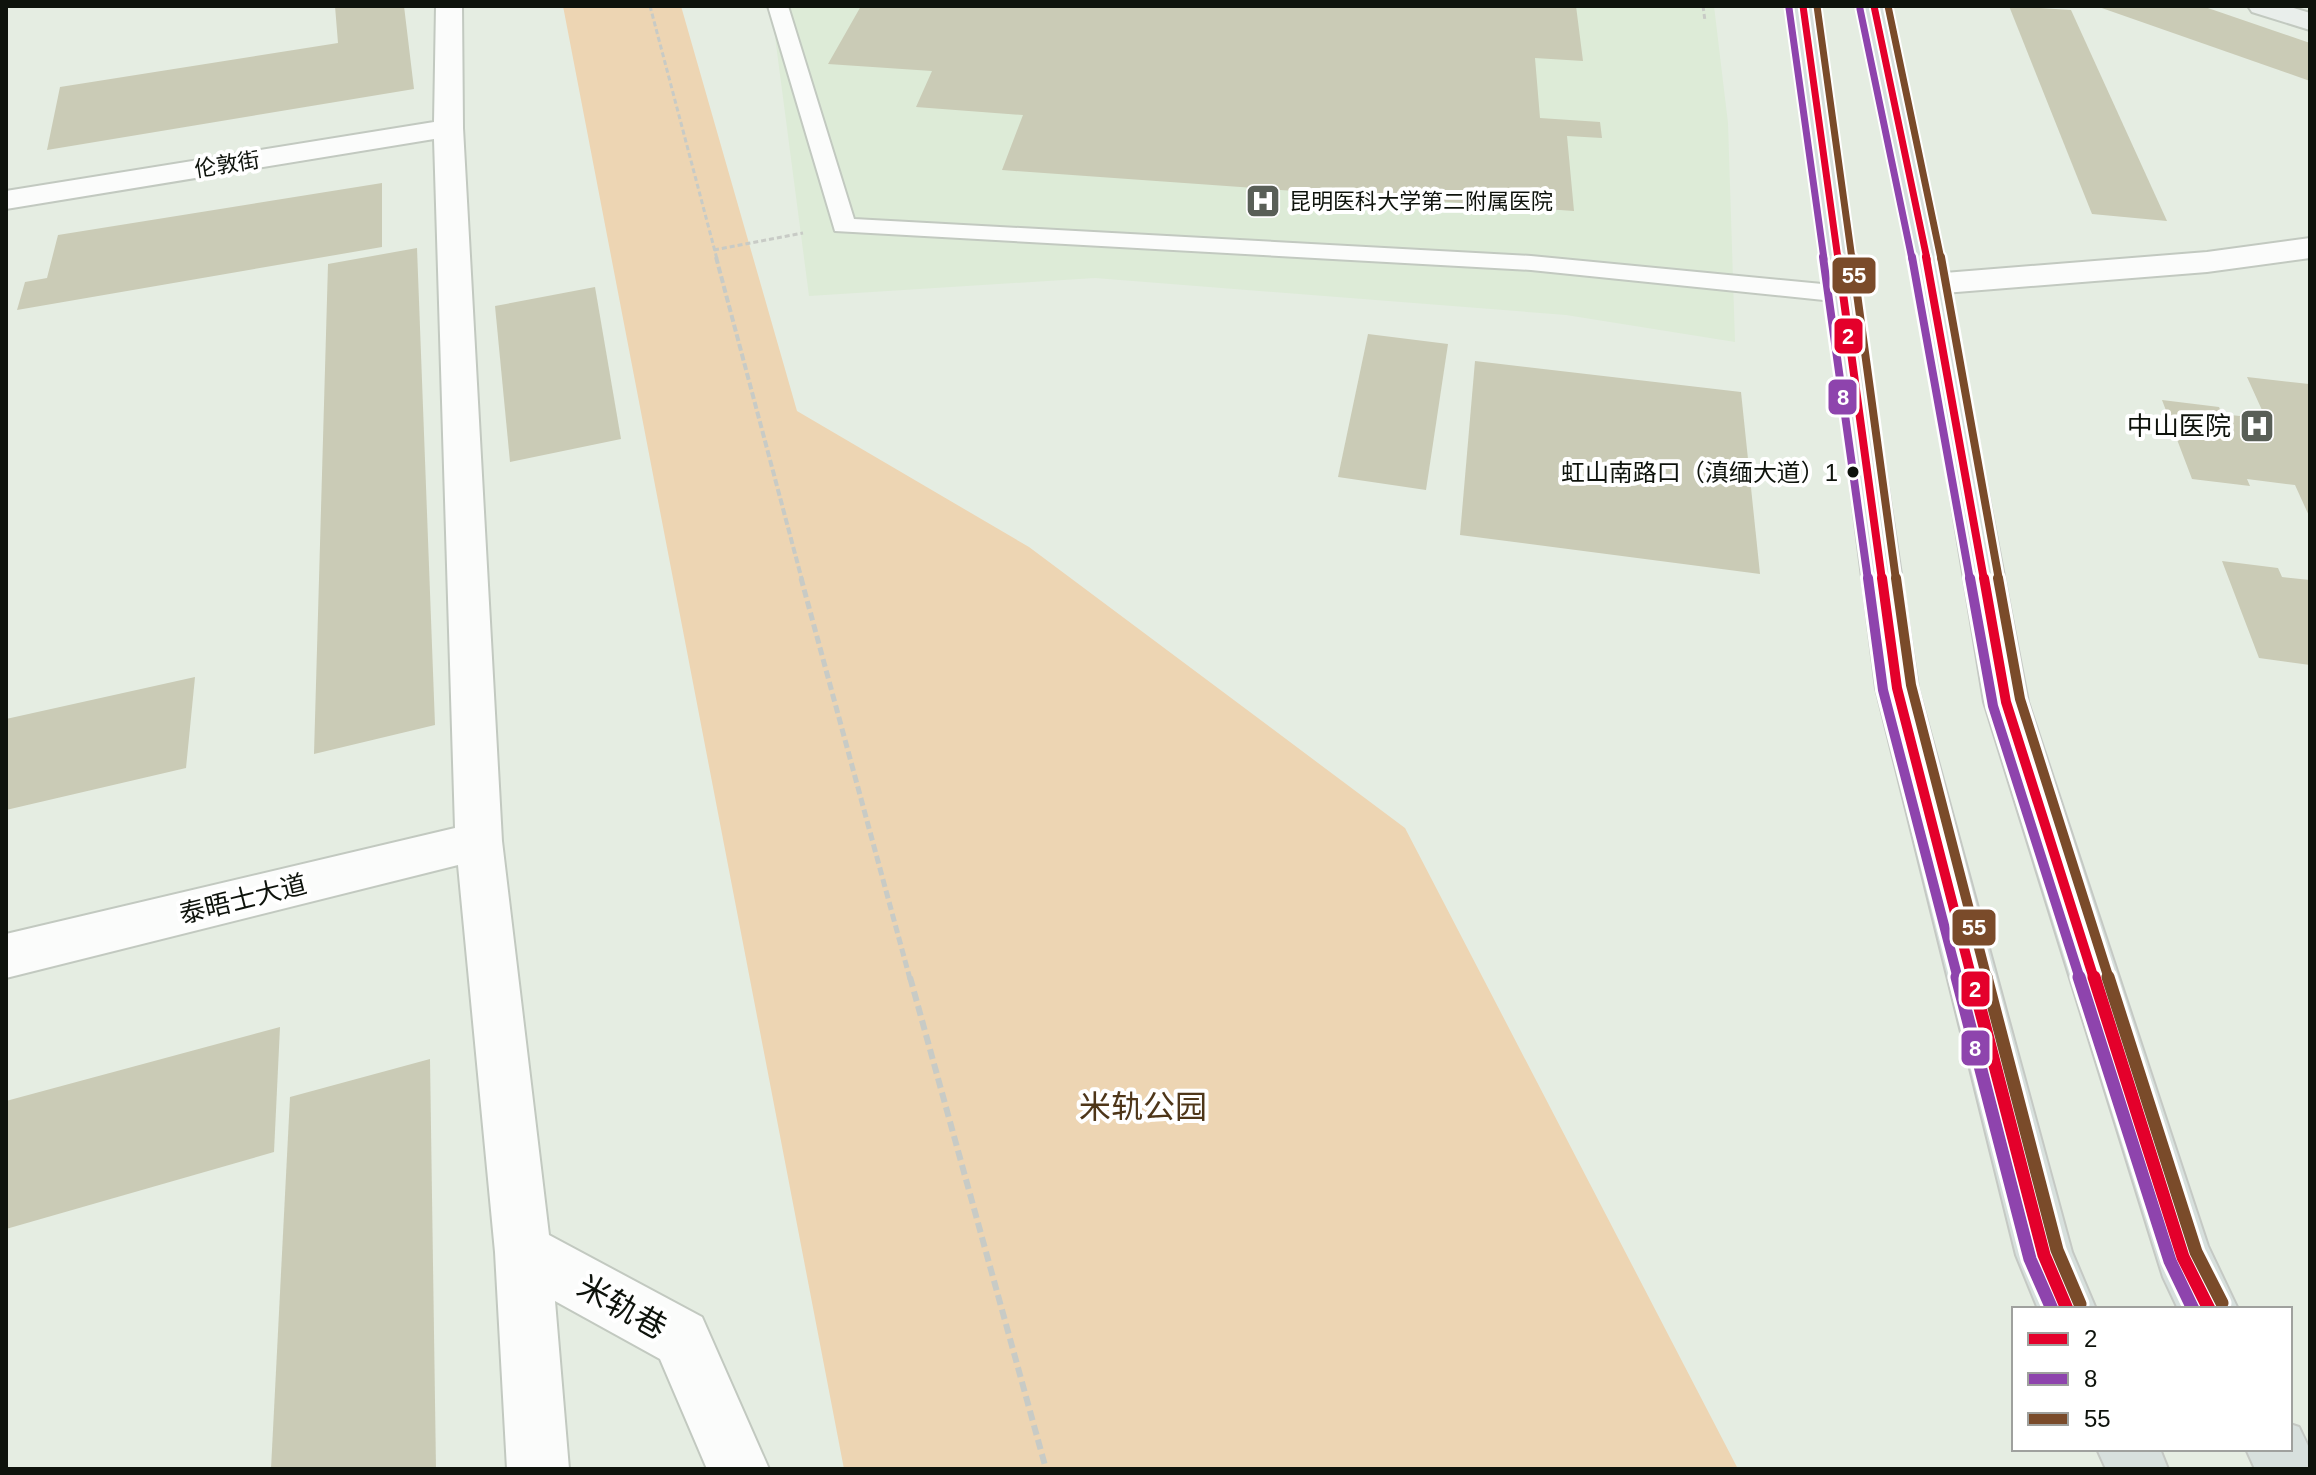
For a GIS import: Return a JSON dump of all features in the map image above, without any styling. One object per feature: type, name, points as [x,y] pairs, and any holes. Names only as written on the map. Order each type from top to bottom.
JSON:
[{"type":"main road","points":[[1803,6],[1897,688],[2044,1255],[2066,1307]]},
{"type":"main road","points":[[1874,6],[1932,284],[2006,702],[2183,1257],[2208,1307]]},
{"type":"main road","points":[[2278,1451],[2287,1469]]},
{"type":"street","points":[[449,6],[448,128],[479,841],[523,1252],[538,1469]]},
{"type":"street","points":[[2261,6],[2310,22]]},
{"type":"street","name":"伦敦街","points":[[6,200],[448,128]]},
{"type":"street","points":[[1932,284],[2207,262],[2310,248]]},
{"type":"street","name":"泰晤士大道","points":[[6,956],[479,841]]},
{"type":"street","name":"米轨巷","points":[[523,1252],[681,1338],[738,1469]]},
{"type":"lane","points":[[778,6],[844,226],[1531,263],[1843,294]]},
{"type":"path","points":[[650,6],[848,755],[1046,1469]]},
{"type":"path","points":[[1703,6],[1705,21]]},
{"type":"path","points":[[714,250],[844,226]]},
{"type":"shaded area","name":"昆明医科大学第二附属医院","points":[[771,6],[1714,6],[1728,123],[1735,342],[1566,315],[1095,278],[809,296]]},
{"type":"green space","name":"米轨公园","points":[[563,6],[681,6],[797,411],[1029,547],[1405,828],[1738,1469],[844,1469]]},
{"type":"building","points":[[335,6],[404,6],[414,89],[47,150],[60,87],[338,43]]},
{"type":"building","points":[[861,6],[1576,6],[1583,61],[1535,58],[1540,118],[1600,122],[1602,138],[1567,136],[1574,211],[1002,170],[1023,115],[916,107],[932,71],[828,64]]},
{"type":"building","points":[[2009,6],[2071,10],[2167,221],[2092,214]]},
{"type":"building","points":[[2096,6],[2202,6],[2310,43],[2310,81]]},
{"type":"building","points":[[382,183],[382,247],[17,310],[25,282],[47,278],[58,235]]},
{"type":"building","points":[[417,248],[435,725],[314,754],[328,264]]},
{"type":"building","points":[[595,287],[621,439],[510,462],[495,306]]},
{"type":"building","points":[[1368,334],[1448,344],[1426,490],[1338,477]]},
{"type":"building","points":[[1475,361],[1741,392],[1760,574],[1460,535]]},
{"type":"building","points":[[2247,377],[2309,384],[2310,518],[2295,485],[2247,479],[2250,486],[2192,479],[2162,400],[2219,407],[2222,414],[2266,419]]},
{"type":"building","points":[[2222,561],[2278,568],[2282,577],[2310,580],[2310,665],[2259,658]]},
{"type":"building","points":[[195,677],[186,768],[6,810],[6,719]]},
{"type":"building","points":[[280,1027],[274,1152],[6,1229],[6,1101]]},
{"type":"building","points":[[430,1059],[436,1469],[271,1469],[290,1097]]},
{"type":"transit line","name":"2","points":[[1803,6],[1897,688],[2044,1255],[2066,1307]]},
{"type":"transit line","name":"55","points":[[1817,6],[1911,685],[2057,1250],[2080,1304]]},
{"type":"transit line","name":"2","points":[[1874,6],[1932,284],[2006,702],[2183,1257],[2208,1307]]},
{"type":"transit line","name":"55","points":[[1888,6],[1946,282],[2020,699],[2196,1252],[2222,1303]]},
{"type":"transit line","name":"8","points":[[1789,8],[1883,690],[2030,1259],[2051,1307]]},
{"type":"transit line","name":"8","points":[[1860,9],[1918,287],[1993,706],[2170,1261],[2192,1307]]},
{"type":"place","name":"昆明医科大学第二附属医院","points":[[1263,201]]},
{"type":"place","name":"中山医院","points":[[2257,426]]},
{"type":"place","name":"虹山南路口（滇缅大道）1","points":[[1853,472]]}]
